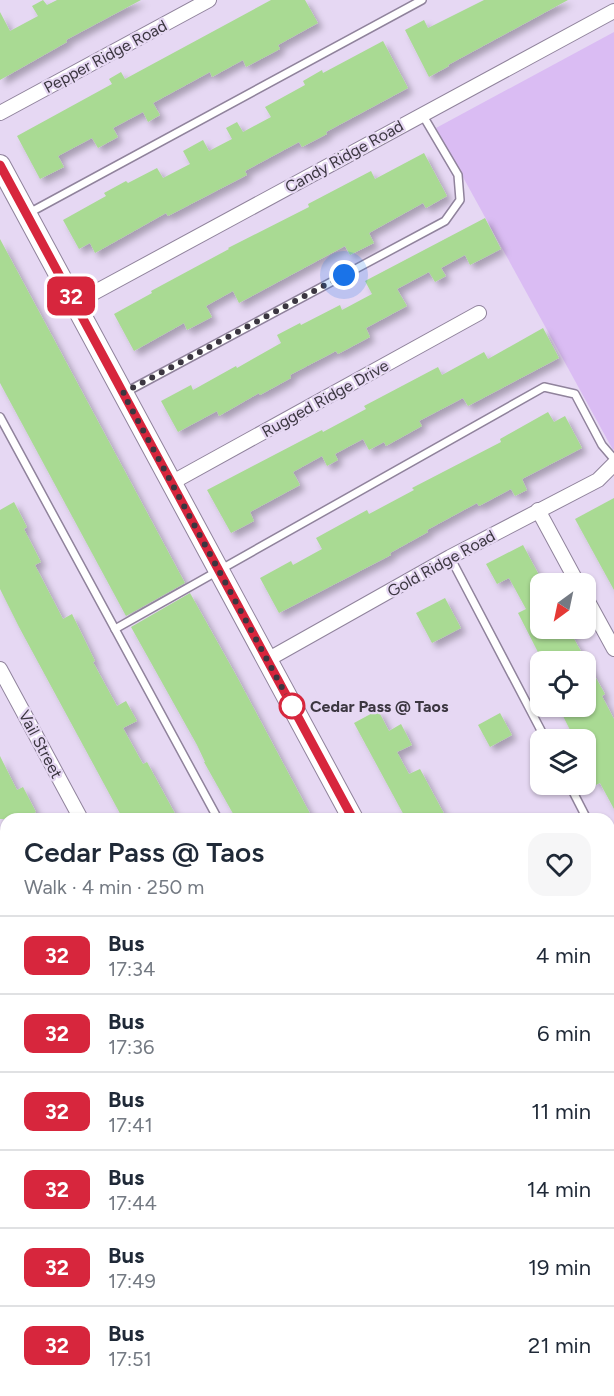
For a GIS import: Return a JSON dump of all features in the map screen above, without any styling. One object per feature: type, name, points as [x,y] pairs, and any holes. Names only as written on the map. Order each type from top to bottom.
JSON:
[{"type":"street","name":"Pepper Ridge Road","points":[[0,113],[209,0]]},
{"type":"street","name":"Candy Ridge Road","points":[[75,303],[614,11]]},
{"type":"street","points":[[0,165],[350,813]]},
{"type":"street","name":"Rugged Ridge Drive","points":[[171,483],[479,314]]},
{"type":"street","name":"Gold Ridge Road","points":[[267,660],[450,557],[598,480],[614,464]]},
{"type":"street","points":[[538,510],[572,573]]},
{"type":"street","points":[[596,616],[614,649]]},
{"type":"street","name":"Vail Street","points":[[0,669],[78,813]]},
{"type":"lane","points":[[27,214],[422,0]]},
{"type":"lane","points":[[123,393],[445,221],[460,200],[458,175],[422,114]]},
{"type":"lane","points":[[115,629],[544,387],[575,394],[602,446],[614,459]]},
{"type":"lane","points":[[0,417],[215,813]]},
{"type":"lane","points":[[450,557],[540,729]]},
{"type":"lane","points":[[575,795],[584,813]]},
{"type":"shaded area","points":[[614,32],[614,449],[613,450],[436,128]]},
{"type":"building","points":[[43,0],[47,5],[57,0],[141,0],[66,40],[67,42],[0,80],[0,12],[10,31],[38,16],[32,6]]},
{"type":"building","points":[[271,0],[305,0],[318,23],[278,45],[280,49],[246,67],[243,60],[212,77],[210,72],[153,103],[160,115],[148,122],[143,112],[113,128],[118,137],[98,148],[92,138],[58,156],[64,167],[40,179],[17,136],[112,84],[109,79],[121,72],[125,79]]},
{"type":"building","points":[[484,0],[568,0],[429,77],[405,30],[424,20],[428,28]]},
{"type":"building","points":[[383,41],[408,88],[302,147],[299,142],[245,171],[247,175],[168,216],[166,213],[95,253],[90,243],[79,249],[63,220],[106,196],[104,193],[126,181],[128,183],[157,168],[163,178],[190,164],[183,151],[203,140],[209,151],[232,139],[226,128],[237,122],[243,132],[271,117],[265,107],[305,85],[303,81]]},
{"type":"building","points":[[424,153],[447,196],[426,208],[423,203],[369,233],[374,243],[350,255],[345,246],[239,303],[233,291],[206,306],[212,317],[187,330],[184,323],[134,351],[114,314],[228,248],[309,207],[308,204],[371,171],[375,179]]},
{"type":"building","points":[[485,218],[501,249],[470,265],[465,255],[441,268],[446,276],[435,282],[429,272],[397,289],[407,306],[366,328],[370,337],[338,354],[336,351],[290,375],[291,378],[219,416],[217,411],[178,432],[161,401],[191,385],[193,390],[236,366],[237,368],[281,343],[277,335],[300,323],[301,325],[340,305],[342,310],[372,294],[365,281]]},
{"type":"building","points":[[0,239],[185,583],[126,616],[0,383]]},
{"type":"building","points":[[543,328],[559,358],[468,406],[463,398],[419,421],[422,426],[386,446],[384,442],[369,450],[363,439],[335,454],[338,460],[327,466],[322,456],[293,472],[300,485],[250,512],[254,521],[231,533],[207,490],[322,430],[323,432],[366,409],[364,406],[438,367],[442,375],[484,352],[488,359]]},
{"type":"building","points":[[548,412],[554,422],[565,416],[582,448],[522,479],[527,490],[515,496],[511,489],[479,506],[477,503],[427,530],[428,532],[390,553],[391,555],[279,613],[260,578],[291,561],[293,565],[322,549],[316,538],[367,510],[369,514],[414,490],[412,488],[501,442],[500,439]]},
{"type":"building","points":[[614,498],[614,590],[575,519]]},
{"type":"building","points":[[14,502],[27,527],[24,529],[41,562],[35,565],[63,619],[72,614],[95,661],[93,662],[117,706],[126,701],[137,721],[123,728],[143,764],[147,762],[175,813],[120,813],[0,589],[0,510]]},
{"type":"building","points":[[523,545],[538,573],[530,573],[530,637],[518,613],[526,609],[509,578],[497,584],[486,564]]},
{"type":"building","points":[[190,593],[310,813],[233,813],[131,627]]},
{"type":"building","points":[[445,598],[461,628],[432,643],[416,613]]},
{"type":"building","points":[[531,639],[574,639],[581,651],[537,651]]},
{"type":"building","points":[[596,678],[614,719],[614,809],[600,783],[596,785],[596,729],[570,729],[564,717],[596,717]]},
{"type":"building","points":[[378,710],[389,731],[401,724],[412,745],[397,752],[409,774],[420,769],[444,813],[403,813],[354,723]]},
{"type":"building","points":[[500,713],[512,735],[490,747],[478,725]]},
{"type":"building","points":[[0,756],[17,790],[23,787],[36,812],[0,813]]},
{"type":"bus line","name":"32","points":[[0,165],[350,813]]},
{"type":"place","name":"Cedar Pass @ Taos","points":[[292,706]]},
{"type":"route","points":[[292,706],[123,393],[344,275]]}]
